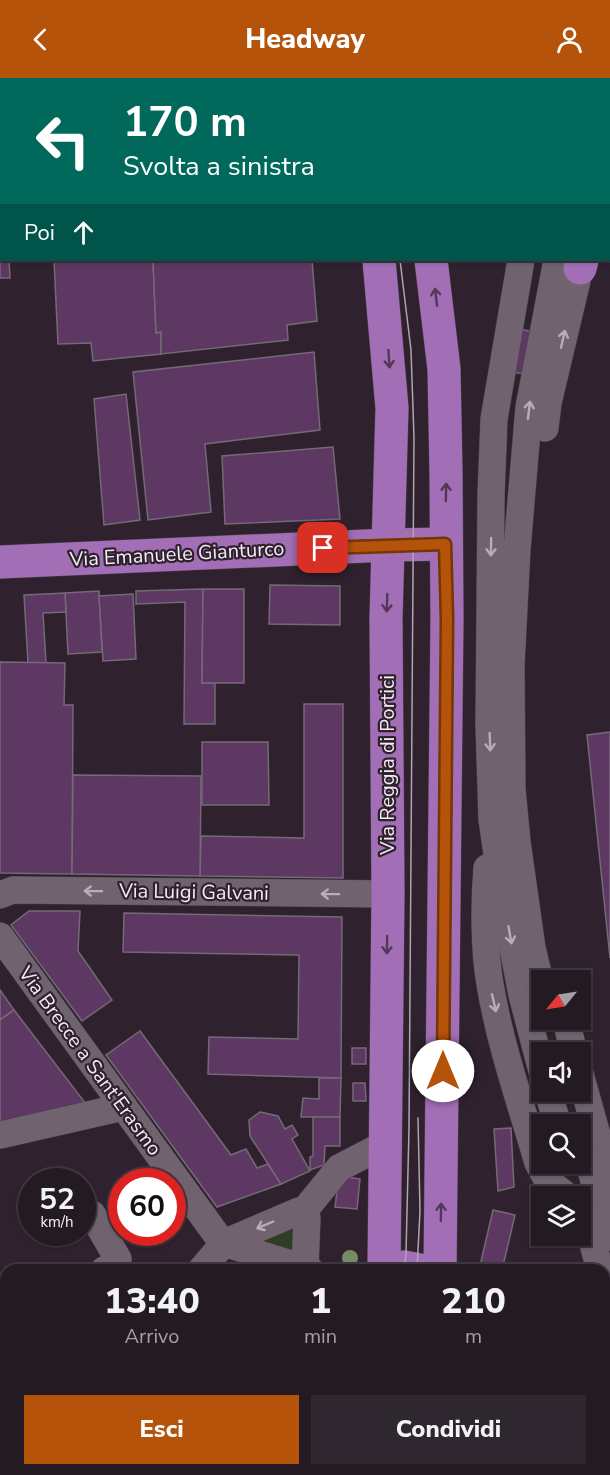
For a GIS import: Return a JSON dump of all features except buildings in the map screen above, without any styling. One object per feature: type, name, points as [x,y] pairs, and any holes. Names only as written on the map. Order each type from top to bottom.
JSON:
[{"type":"main road","name":"Via Reggia di Portici","points":[[379,261],[392,408],[386,618],[388,894],[384,1264]]},
{"type":"main road","points":[[431,261],[444,369],[447,619],[440,1264]]},
{"type":"main road","name":"Via Emanuele Gianturco","points":[[0,562],[445,544]]},
{"type":"street","points":[[502,261],[490,351],[494,419],[489,725],[492,819],[512,948],[534,1042]]},
{"type":"street","points":[[494,419],[521,261]]},
{"type":"street","points":[[554,970],[534,838],[528,746],[528,673],[536,496],[548,403],[573,262]]},
{"type":"street","points":[[537,970],[532,948],[513,800],[511,665],[517,549],[529,406],[573,262]]},
{"type":"street","points":[[492,819],[485,907],[489,982],[501,1036],[538,1163],[549,1181],[556,1186]]},
{"type":"street","name":"Via Luigi Galvani","points":[[0,894],[13,890],[388,894]]},
{"type":"street","name":"Via Brecce a Sant'Erasmo","points":[[0,936],[224,1243]]},
{"type":"street","points":[[588,1102],[610,1181]]},
{"type":"street","points":[[0,1135],[123,1107]]},
{"type":"street","points":[[206,1264],[224,1243],[299,1211],[304,1211],[339,1168],[387,1143]]},
{"type":"street","points":[[591,1172],[610,1238]]},
{"type":"street","points":[[304,1211],[307,1218],[307,1264]]},
{"type":"street","points":[[96,1221],[118,1259],[116,1264]]},
{"type":"street","points":[[591,1241],[598,1264]]},
{"type":"street","points":[[224,1243],[291,1264]]},
{"type":"green space","points":[[294,1226],[294,1256],[256,1242]]},
{"type":"tram line","points":[[400,261],[411,350],[414,438],[409,1129],[405,1264]]},
{"type":"tram line","points":[[417,1264],[420,1211],[418,1118]]},
{"type":"route","points":[[323,548],[445,544],[447,619],[443,1071]]}]
